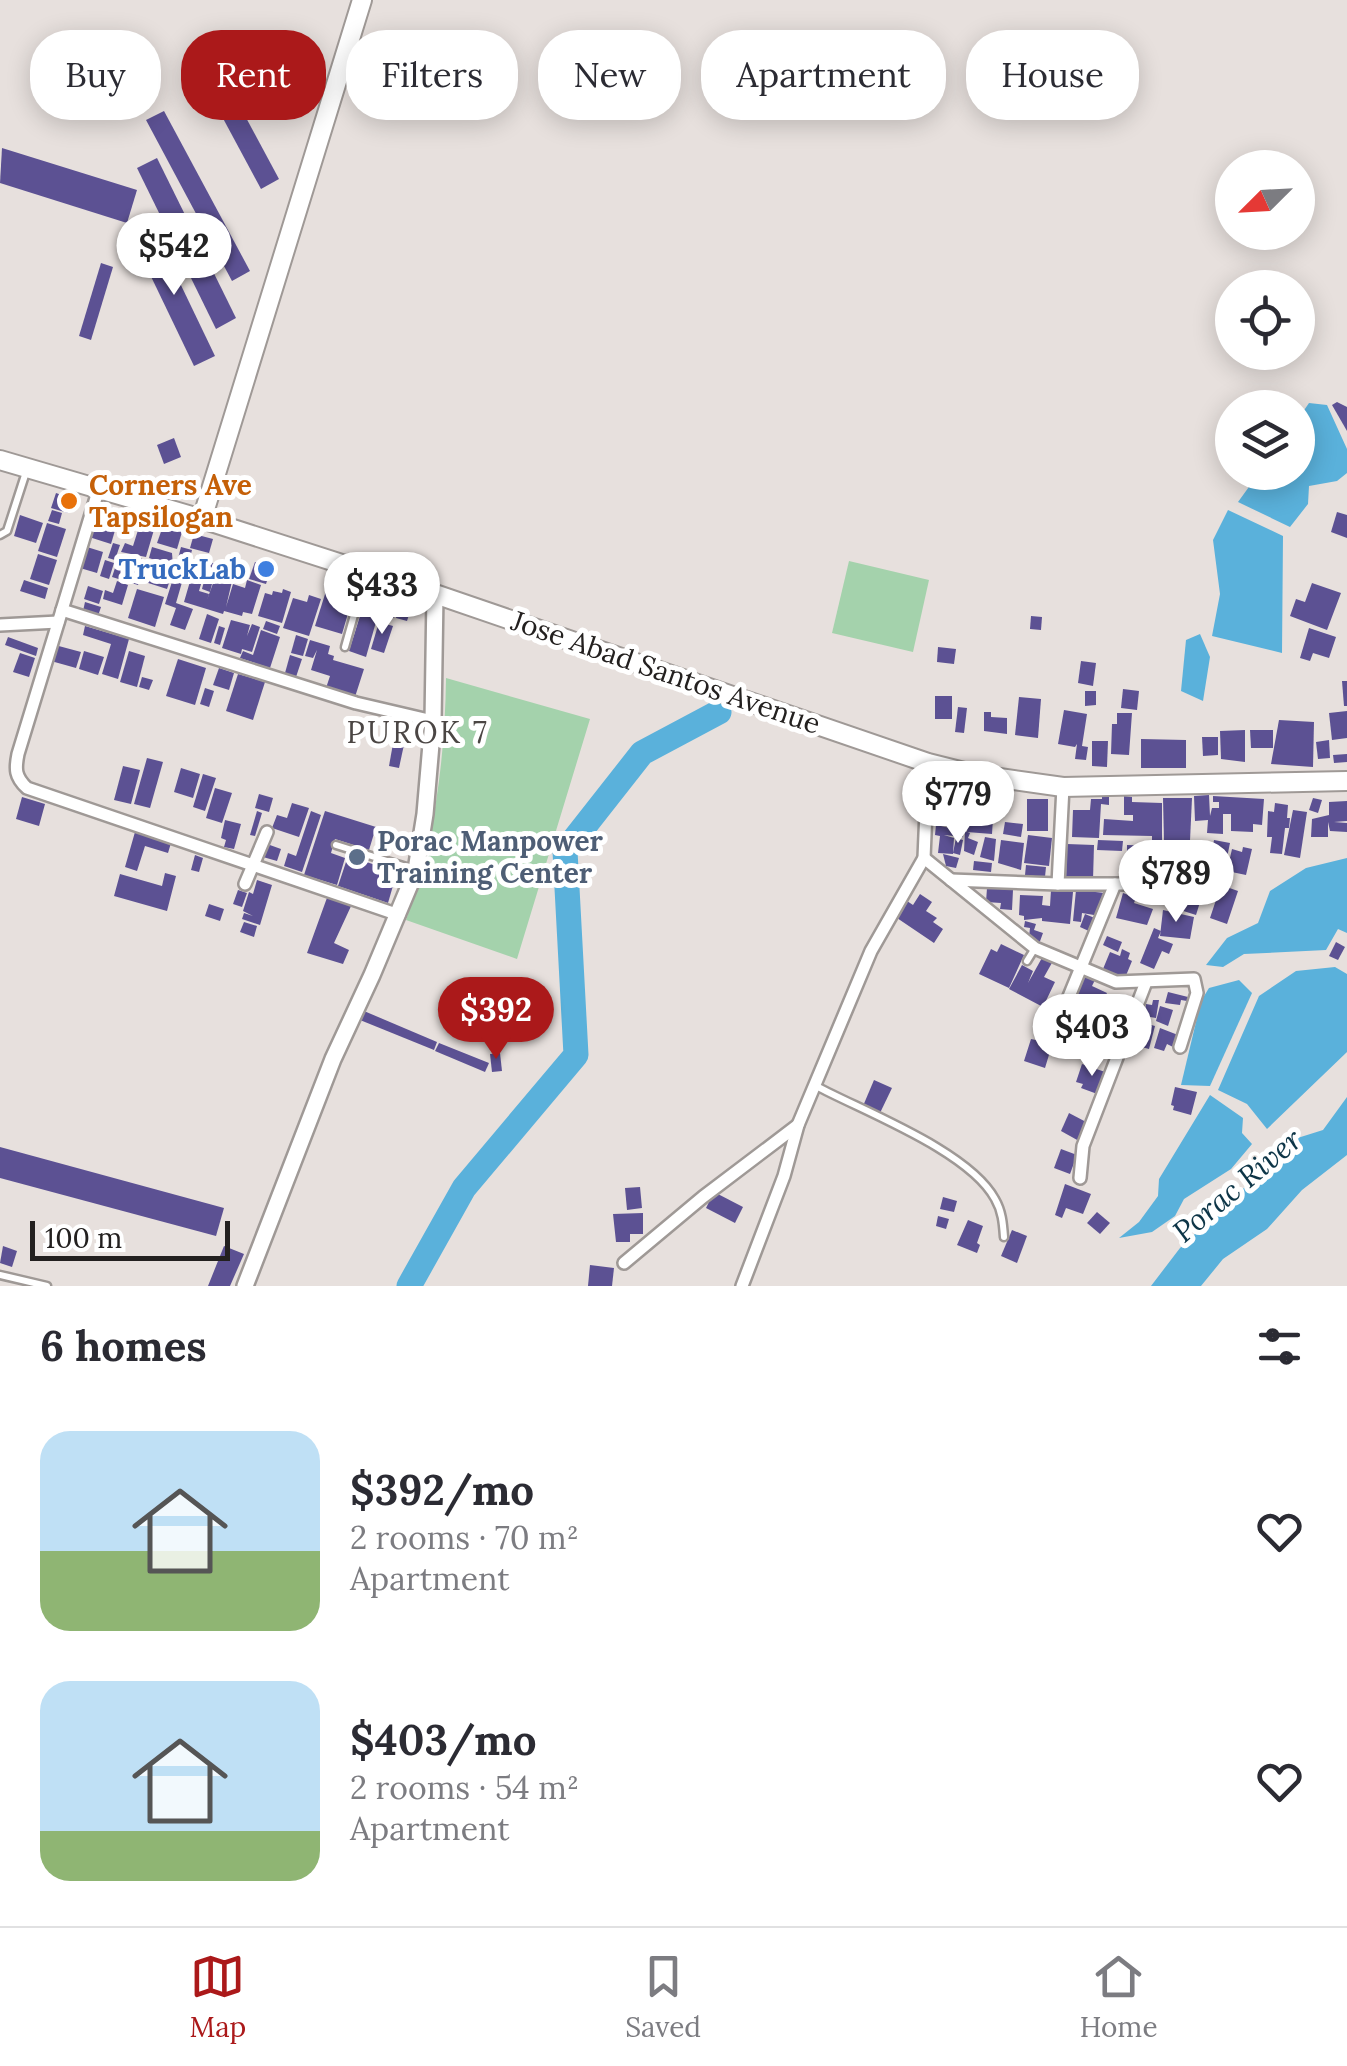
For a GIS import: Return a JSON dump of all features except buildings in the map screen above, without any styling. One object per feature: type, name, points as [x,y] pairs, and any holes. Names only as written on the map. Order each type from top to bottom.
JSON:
[{"type":"main road","points":[[202,519],[362,0]]},
{"type":"main road","name":"Jose Abad Santos Avenue","points":[[0,460],[202,519],[435,594],[928,763],[972,774],[1063,787],[1347,781]]},
{"type":"street","points":[[99,488],[18,754],[15,769],[20,782],[46,796],[398,915]]},
{"type":"street","points":[[245,1286],[333,1059],[416,870],[434,721],[435,594]]},
{"type":"street","points":[[0,624],[60,616],[356,703],[434,721]]},
{"type":"street","points":[[742,1286],[784,1176],[798,1125],[871,952],[924,858],[928,763]]},
{"type":"street","points":[[1058,884],[1063,787]]},
{"type":"street","points":[[245,884],[267,832]]},
{"type":"street","points":[[924,858],[1035,948],[1116,982],[1190,978],[1196,982],[1197,993],[1180,1047]]},
{"type":"street","points":[[950,880],[1172,884]]},
{"type":"street","points":[[1061,1016],[1115,884]]},
{"type":"street","points":[[1080,1178],[1083,1146],[1146,982]]},
{"type":"street","points":[[624,1263],[798,1125]]},
{"type":"lane","points":[[0,536],[6,532],[27,468]]},
{"type":"lane","points":[[345,647],[366,574]]},
{"type":"lane","points":[[336,845],[416,870]]},
{"type":"lane","points":[[1027,962],[1035,948]]},
{"type":"lane","points":[[816,1086],[950,1155],[971,1170],[996,1200],[1004,1237]]},
{"type":"lane","points":[[0,1275],[48,1286]]},
{"type":"green space","points":[[849,561],[929,580],[913,652],[832,633]]},
{"type":"green space","points":[[446,678],[590,719],[517,959],[406,920],[424,861],[436,801]]},
{"type":"water","points":[[1315,404],[1327,405],[1347,449],[1347,473],[1337,481],[1315,485]]},
{"type":"water","points":[[1247,490],[1309,490],[1308,504],[1290,527],[1238,502]]},
{"type":"water","points":[[1228,510],[1283,536],[1282,653],[1212,636],[1220,594],[1213,540]]},
{"type":"water","points":[[1200,634],[1210,657],[1203,701],[1181,691],[1186,640]]},
{"type":"water","points":[[1347,858],[1347,933],[1338,929],[1326,950],[1244,954],[1223,967],[1206,965],[1227,938],[1258,923],[1270,891],[1306,868]]},
{"type":"water","points":[[1335,967],[1347,974],[1347,1052],[1267,1129],[1247,1104],[1218,1090],[1259,996],[1296,971]]},
{"type":"water","points":[[1239,980],[1252,993],[1210,1086],[1181,1085],[1201,1001],[1209,988]]},
{"type":"water","points":[[1210,1095],[1243,1118],[1242,1133],[1252,1144],[1231,1169],[1184,1199],[1175,1216],[1152,1232],[1119,1238],[1139,1222],[1158,1196],[1159,1179]]},
{"type":"water","points":[[1347,1097],[1347,1155],[1302,1190],[1267,1229],[1223,1259],[1201,1286],[1151,1286],[1180,1248],[1263,1170],[1288,1141],[1323,1130]]},
{"type":"waterway","points":[[409,1286],[464,1188],[576,1055],[565,851],[642,753],[719,712]]},
{"type":"place","name":"Corners Ave Tapsilogan","points":[[69,501]]},
{"type":"place","name":"TruckLab","points":[[266,569]]},
{"type":"place","name":"Porac Manpower Training Center","points":[[357,857]]},
{"type":"district","name":"PUROK 7","points":[[418,732]]},
{"type":"water label","name":"Porac River","points":[[1237,1185]]}]
